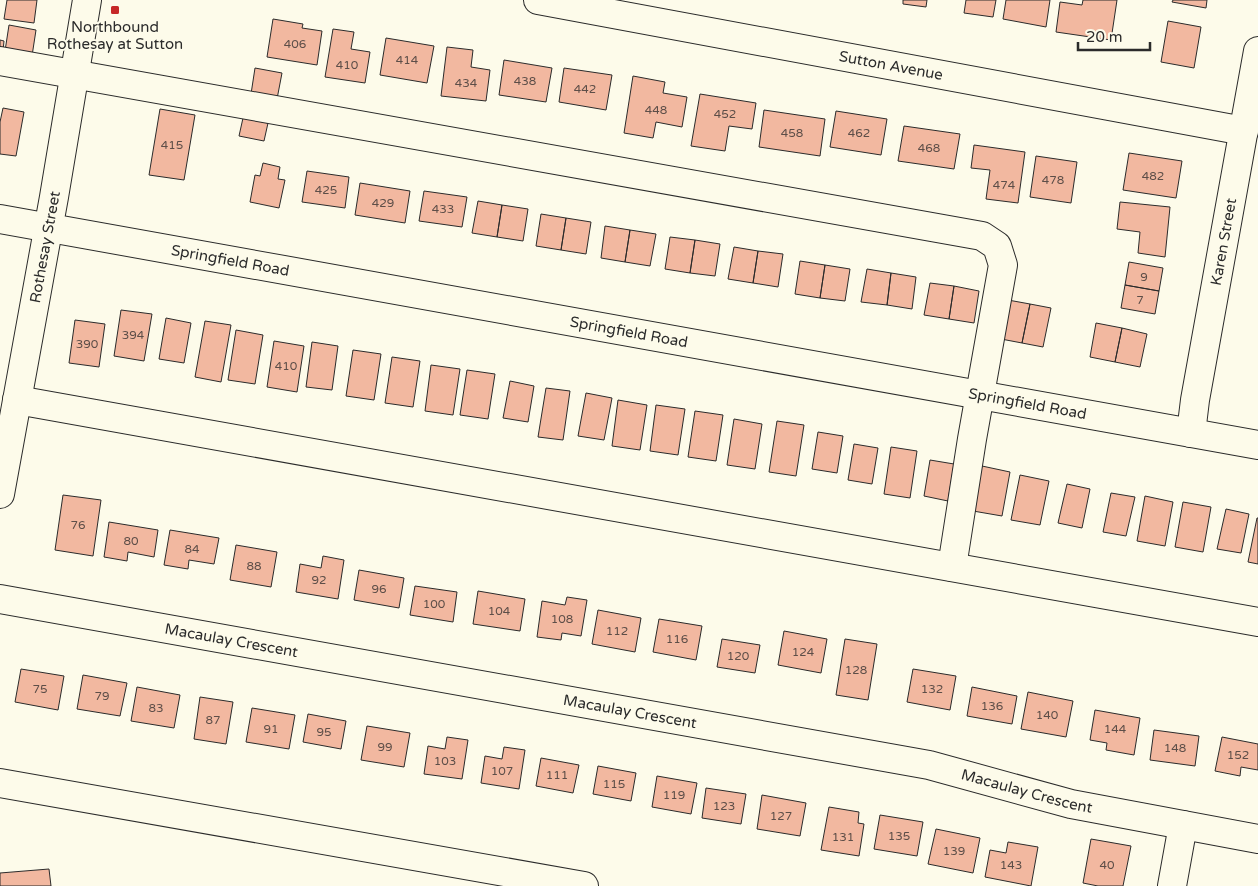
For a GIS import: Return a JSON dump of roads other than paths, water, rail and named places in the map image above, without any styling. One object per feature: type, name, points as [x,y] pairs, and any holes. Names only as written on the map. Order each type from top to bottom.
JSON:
[{"type":"street","name":"Rothesay Street","points":[[0,494],[10,414],[49,227],[76,75],[87,0]]},
{"type":"street","name":"Sutton Avenue","points":[[538,0],[1244,130]]},
{"type":"street","name":"Karen Street","points":[[1191,433],[1195,400],[1258,51]]},
{"type":"street","points":[[0,61],[982,236],[997,246],[1003,265],[952,567]]},
{"type":"street","name":"Springfield Road","points":[[0,219],[1258,446]]},
{"type":"street","points":[[10,414],[952,567],[1258,622]]},
{"type":"street","name":"Macaulay Crescent","points":[[0,599],[929,765],[1071,804],[1258,838]]},
{"type":"street","points":[[0,783],[584,886]]},
{"type":"street","points":[[1172,886],[1183,825]]},
{"type":"place","name":"Northbound Rothesay at Sutton","points":[[115,10]]}]
